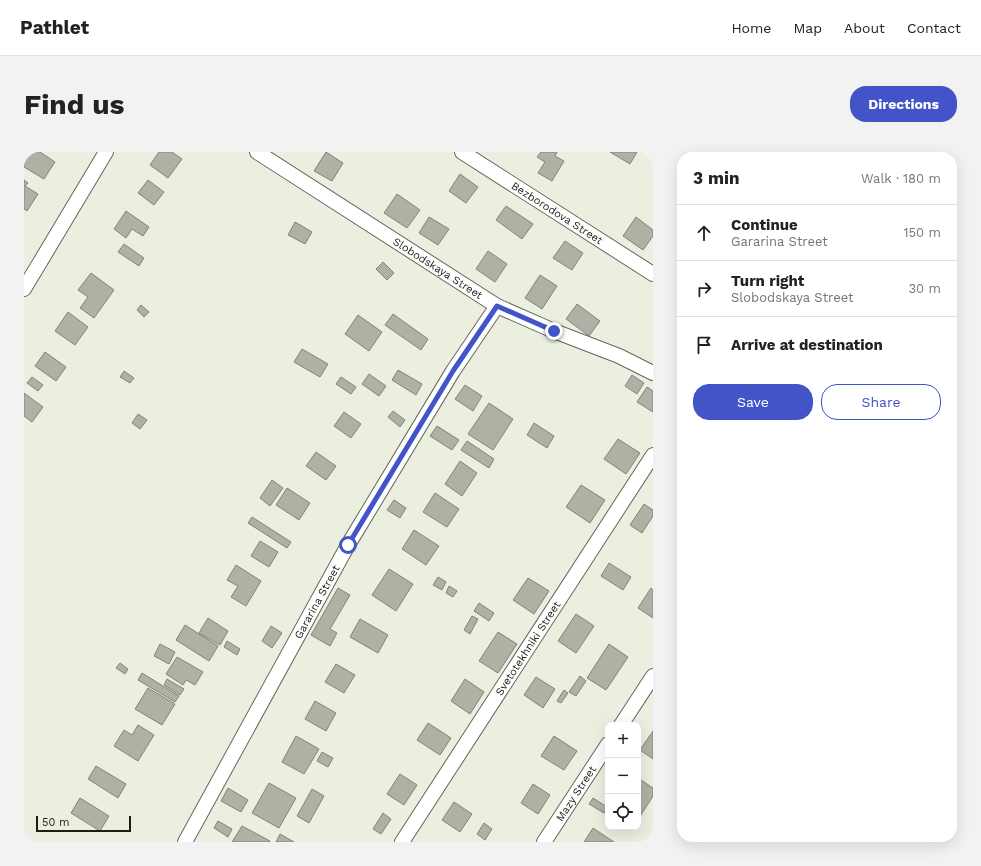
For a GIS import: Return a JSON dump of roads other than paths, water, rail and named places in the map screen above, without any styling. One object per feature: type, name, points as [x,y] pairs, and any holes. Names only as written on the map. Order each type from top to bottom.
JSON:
[{"type":"street","points":[[24,289],[106,152]]},
{"type":"street","name":"Slobodskaya Street","points":[[257,152],[497,306],[554,331],[619,356],[653,373]]},
{"type":"street","name":"Bezborodova Street","points":[[462,152],[653,274]]},
{"type":"street","name":"Gararina Street","points":[[185,842],[348,545],[453,371],[497,306]]},
{"type":"street","name":"Svetotekhniki Street","points":[[402,842],[653,455]]},
{"type":"street","points":[[623,722],[653,676]]},
{"type":"street","name":"Mazy Street","points":[[544,842],[605,749]]}]
